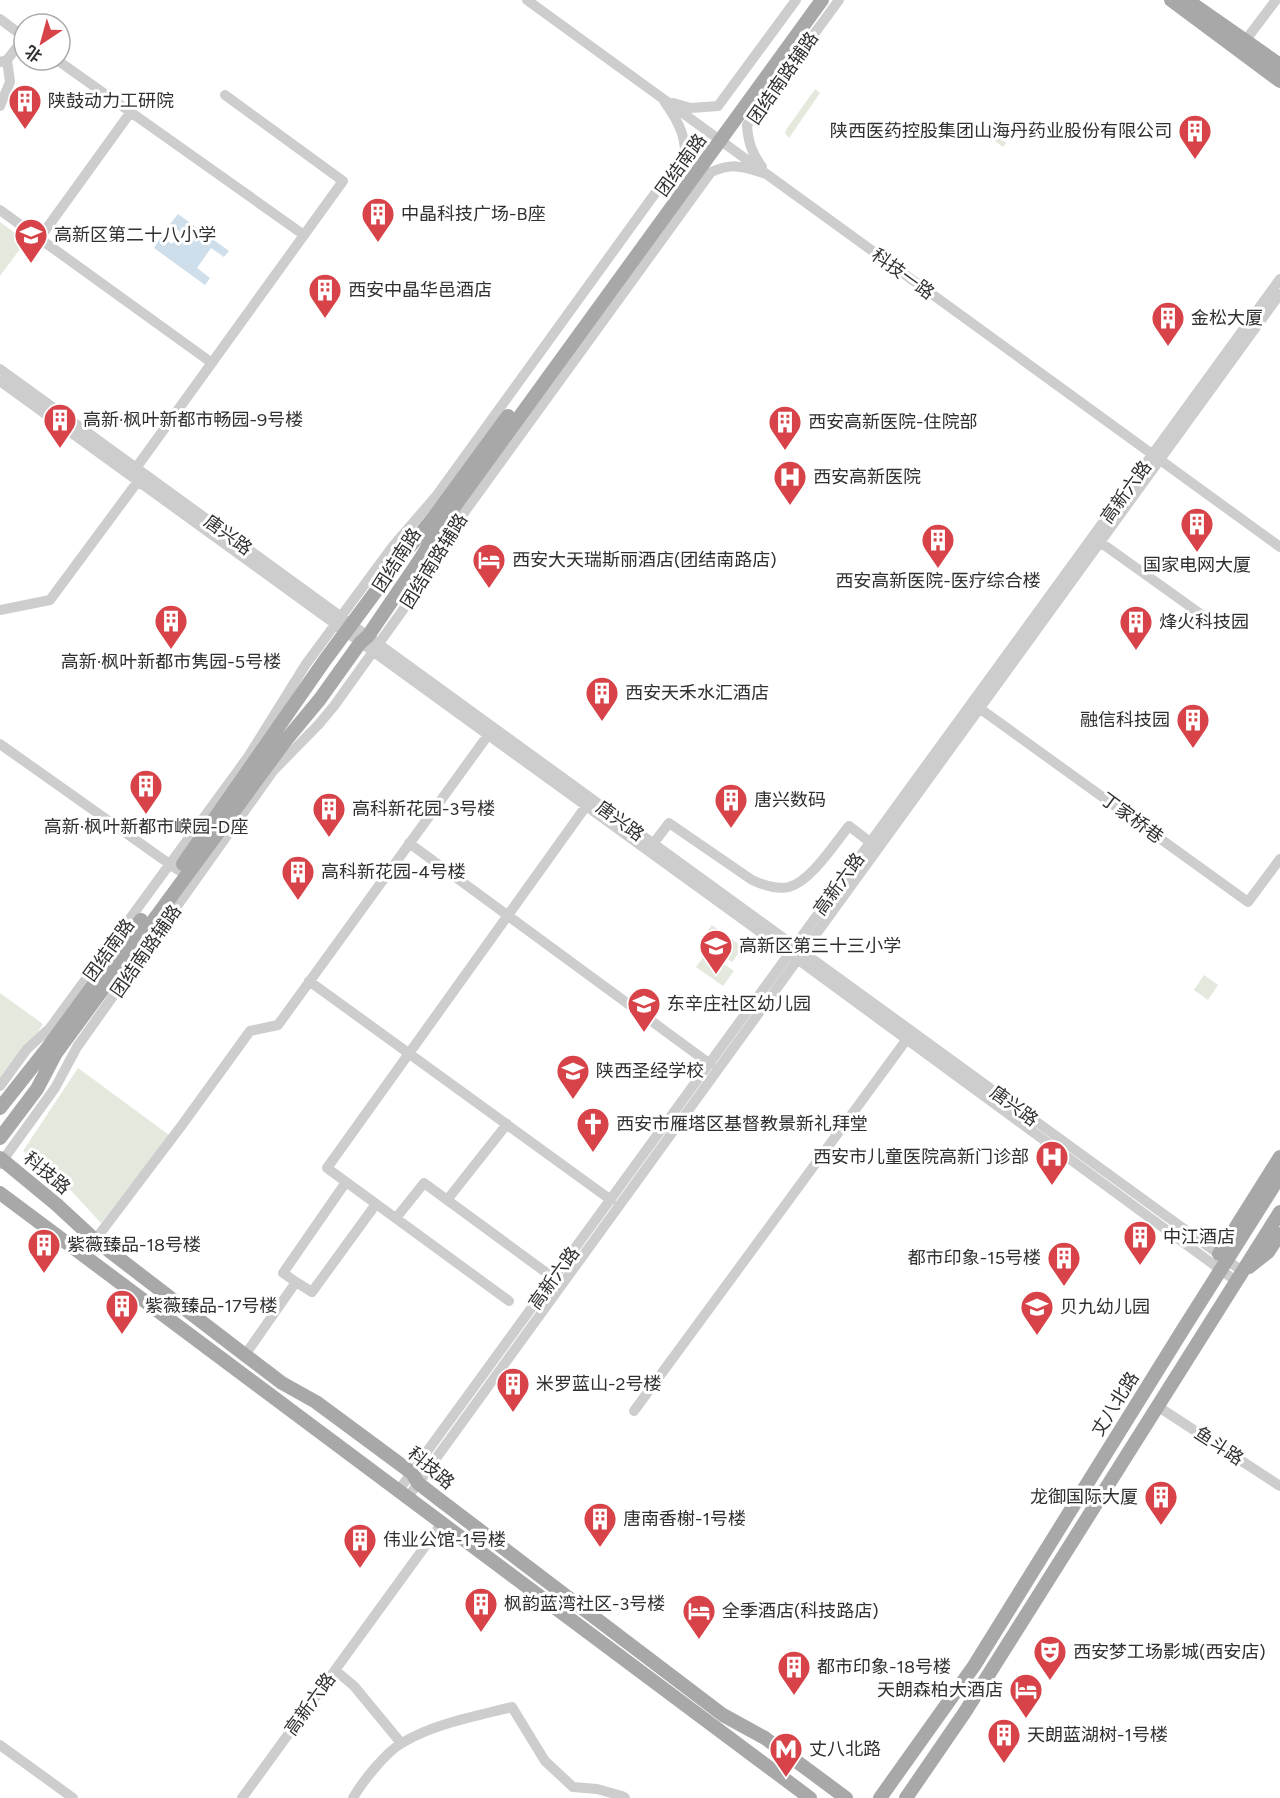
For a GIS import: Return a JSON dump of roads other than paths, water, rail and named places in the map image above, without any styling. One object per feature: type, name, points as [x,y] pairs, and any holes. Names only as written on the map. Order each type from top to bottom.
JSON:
[{"type":"main road","name":"团结南路","points":[[0,1138],[37,1089],[57,1053],[286,740],[370,644],[441,525],[716,138],[811,0]]},
{"type":"main road","name":"团结南路","points":[[0,1108],[49,1046],[343,624],[434,518],[716,138],[822,0]]},
{"type":"main road","points":[[1171,0],[1242,46],[1280,65]]},
{"type":"main road","points":[[1187,0],[1280,81]]},
{"type":"main road","points":[[1222,1262],[1280,1157]]},
{"type":"main road","name":"科技路","points":[[1,1161],[56,1204],[95,1240],[282,1383],[316,1402],[714,1708],[765,1738],[846,1798]]},
{"type":"main road","name":"丈八北路","points":[[880,1798],[974,1666],[1222,1262],[1280,1176]]},
{"type":"main road","name":"科技路","points":[[0,1193],[810,1798]]},
{"type":"main road","name":"丈八北路","points":[[906,1798],[965,1712],[1280,1212]]},
{"type":"main road","points":[[1239,1276],[1268,1252],[1280,1234]]},
{"type":"street","name":"科技一路","points":[[527,0],[1280,547]]},
{"type":"street","name":"团结南路辅路","points":[[664,101],[691,108],[718,106],[796,0]]},
{"type":"street","name":"团结南路辅路","points":[[766,174],[747,140],[747,125],[839,0]]},
{"type":"street","points":[[1242,46],[1276,0]]},
{"type":"street","points":[[0,106],[10,82],[4,61]]},
{"type":"street","points":[[72,71],[304,235]]},
{"type":"street","points":[[0,610],[50,600],[139,474],[212,363],[343,181],[225,95]]},
{"type":"street","name":"团结南路辅路","points":[[343,624],[393,546],[437,495],[685,152],[685,140],[677,120],[664,101]]},
{"type":"street","points":[[39,239],[130,113]]},
{"type":"street","name":"团结南路辅路","points":[[1,1161],[55,1088],[77,1047],[273,771],[319,724],[370,644],[429,572],[450,532],[711,172],[726,166],[741,166],[766,174]]},
{"type":"street","points":[[0,210],[212,363]]},
{"type":"street","name":"高新六路","points":[[403,1494],[1156,457],[1280,279]]},
{"type":"street","name":"高新六路","points":[[558,1281],[611,1200],[710,1064],[796,952],[870,842],[1100,542],[1156,457],[1280,294]]},
{"type":"street","name":"唐兴路","points":[[0,369],[370,644],[1239,1276]]},
{"type":"street","name":"唐兴路","points":[[0,381],[139,474]]},
{"type":"street","points":[[1100,542],[1202,615]]},
{"type":"street","name":"丁家桥巷","points":[[976,705],[1248,902],[1280,859]]},
{"type":"street","points":[[95,1240],[250,1030],[278,1025],[490,731]]},
{"type":"street","points":[[0,744],[174,867]]},
{"type":"street","points":[[509,1301],[327,1168],[588,803]]},
{"type":"street","name":"唐兴路","points":[[588,803],[653,844],[908,1039],[1222,1262]]},
{"type":"street","points":[[653,844],[669,823],[752,880],[767,886],[779,887],[790,886],[806,878],[849,826],[870,842]]},
{"type":"street","points":[[410,843],[710,1064]]},
{"type":"street","name":"团结南路辅路","points":[[0,1086],[27,1049],[50,1028],[174,867]]},
{"type":"street","points":[[309,981],[611,1200]]},
{"type":"street","points":[[634,1411],[908,1039]]},
{"type":"street","points":[[447,1200],[507,1124]]},
{"type":"street","points":[[346,1182],[283,1273],[312,1292],[376,1204]]},
{"type":"street","points":[[396,1218],[424,1183],[558,1281]]},
{"type":"street","points":[[245,1355],[296,1282]]},
{"type":"street","name":"鱼斗路","points":[[1157,1406],[1280,1486]]},
{"type":"street","name":"高新六路","points":[[242,1798],[442,1523]]},
{"type":"street","points":[[335,1670],[354,1686],[401,1743]]},
{"type":"street","points":[[353,1798],[363,1781],[401,1743],[441,1726],[512,1707],[545,1761],[573,1787],[597,1789],[625,1798]]},
{"type":"street","points":[[0,1745],[73,1798]]},
{"type":"water","points":[[178,214],[229,251],[224,257],[211,248],[197,268],[210,278],[205,285],[154,248],[161,237],[172,244],[180,232],[170,224]]},
{"type":"place","name":"陕鼓动力工研院","points":[[25,130]]},
{"type":"place","name":"陕西医药控股集团山海丹药业股份有限公司","points":[[1195,160]]},
{"type":"place","name":"中晶科技广场-B座","points":[[378,243]]},
{"type":"place","name":"高新区第二十八小学","points":[[31,264]]},
{"type":"place","name":"西安中晶华邑酒店","points":[[325,319]]},
{"type":"place","name":"金松大厦","points":[[1168,347]]},
{"type":"place","name":"高新·枫叶新都市畅园-9号楼","points":[[60,449]]},
{"type":"place","name":"西安高新医院-住院部","points":[[785,451]]},
{"type":"place","name":"西安高新医院","points":[[790,506]]},
{"type":"place","name":"国家电网大厦","points":[[1197,553]]},
{"type":"place","name":"西安高新医院-医疗综合楼","points":[[938,569]]},
{"type":"place","name":"西安大天瑞斯丽酒店(团结南路店)","points":[[489,589]]},
{"type":"place","name":"高新·枫叶新都市隽园-5号楼","points":[[171,650]]},
{"type":"place","name":"烽火科技园","points":[[1136,651]]},
{"type":"place","name":"西安天禾水汇酒店","points":[[602,722]]},
{"type":"place","name":"融信科技园","points":[[1193,749]]},
{"type":"place","name":"高新·枫叶新都市嵘园-D座","points":[[146,815]]},
{"type":"place","name":"唐兴数码","points":[[731,829]]},
{"type":"place","name":"高科新花园-3号楼","points":[[329,838]]},
{"type":"place","name":"高科新花园-4号楼","points":[[298,901]]},
{"type":"place","name":"高新区第三十三小学","points":[[716,975]]},
{"type":"place","name":"东辛庄社区幼儿园","points":[[644,1033]]},
{"type":"place","name":"陕西圣经学校","points":[[573,1100]]},
{"type":"place","name":"西安市雁塔区基督教景新礼拜堂","points":[[593,1153]]},
{"type":"place","name":"西安市儿童医院高新门诊部","points":[[1052,1186]]},
{"type":"place","name":"中江酒店","points":[[1140,1266]]},
{"type":"place","name":"紫薇臻品-18号楼","points":[[44,1274]]},
{"type":"place","name":"都市印象-15号楼","points":[[1064,1287]]},
{"type":"place","name":"紫薇臻品-17号楼","points":[[122,1335]]},
{"type":"place","name":"贝九幼儿园","points":[[1037,1336]]},
{"type":"place","name":"米罗蓝山-2号楼","points":[[513,1413]]},
{"type":"place","name":"龙御国际大厦","points":[[1161,1526]]},
{"type":"place","name":"唐南香榭-1号楼","points":[[600,1548]]},
{"type":"place","name":"伟业公馆-1号楼","points":[[360,1569]]},
{"type":"place","name":"枫韵蓝湾社区-3号楼","points":[[481,1633]]},
{"type":"place","name":"全季酒店(科技路店)","points":[[699,1640]]},
{"type":"place","name":"西安梦工场影城(西安店)","points":[[1050,1681]]},
{"type":"place","name":"都市印象-18号楼","points":[[794,1696]]},
{"type":"place","name":"天朗森柏大酒店","points":[[1026,1719]]},
{"type":"place","name":"天朗蓝湖树-1号楼","points":[[1004,1764]]},
{"type":"place","name":"丈八北路","points":[[786,1778]]}]
